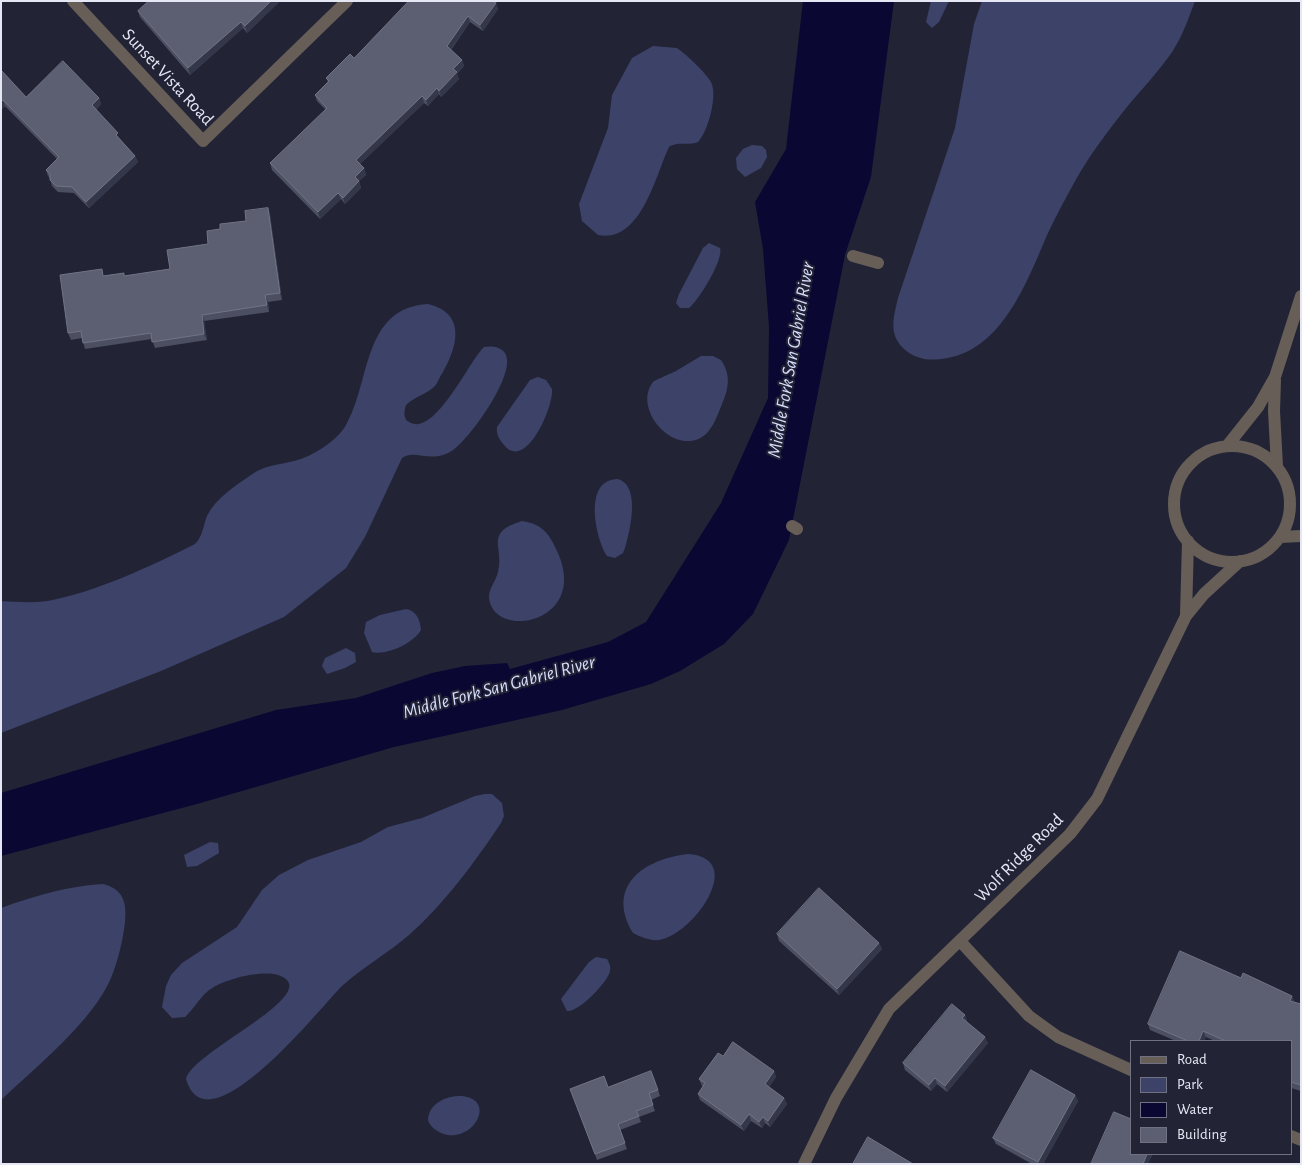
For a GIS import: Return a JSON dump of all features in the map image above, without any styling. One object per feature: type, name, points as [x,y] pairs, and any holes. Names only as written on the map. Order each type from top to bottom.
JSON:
[{"type":"street","name":"Sunset Vista Road","points":[[73,1],[203,141],[347,1]]},
{"type":"street","points":[[853,256],[878,263]]},
{"type":"street","points":[[1227,446],[1258,407],[1276,377],[1301,296]]},
{"type":"street","points":[[1276,377],[1274,417],[1277,466]]},
{"type":"street","points":[[1227,446],[1246,447],[1263,454],[1277,466],[1288,488],[1291,501],[1288,520],[1280,537],[1266,551],[1248,560],[1240,561],[1229,562],[1210,558],[1188,541],[1181,532],[1174,513],[1174,494],[1181,476],[1193,460],[1208,450],[1227,446]]},
{"type":"street","points":[[1288,488],[1301,499]]},
{"type":"street","points":[[1280,537],[1301,536]]},
{"type":"street","name":"Wolf Ridge Road","points":[[804,1164],[836,1098],[889,1010],[1070,834],[1097,799],[1186,616],[1188,541]]},
{"type":"street","points":[[1186,616],[1204,594],[1240,561]]},
{"type":"street","points":[[960,940],[1029,1016],[1058,1037],[1130,1070]]},
{"type":"green space","points":[[931,1],[949,1],[939,22],[932,28],[926,22]]},
{"type":"green space","points":[[982,1],[1195,1],[1172,53],[1115,122],[1080,172],[1057,214],[1031,272],[1010,312],[980,344],[962,354],[931,360],[911,354],[903,348],[895,336],[893,324],[898,298],[955,128],[974,24]]},
{"type":"green space","points":[[653,46],[677,48],[696,64],[711,82],[713,88],[711,113],[702,137],[698,142],[676,144],[669,147],[652,189],[636,218],[625,229],[613,235],[598,235],[582,221],[579,204],[608,128],[612,95],[632,58]]},
{"type":"green space","points":[[752,145],[762,146],[766,150],[767,157],[761,168],[745,177],[737,169],[736,158],[743,149]]},
{"type":"green space","points":[[709,243],[720,248],[715,270],[693,304],[689,308],[680,308],[676,303],[679,294],[703,248]]},
{"type":"green space","points":[[428,304],[440,308],[448,315],[453,323],[455,341],[448,362],[435,386],[406,405],[404,415],[407,421],[419,424],[430,419],[451,395],[484,347],[494,347],[502,350],[507,358],[506,371],[492,402],[470,432],[453,450],[438,456],[407,455],[402,458],[365,537],[346,568],[284,617],[161,671],[1,733],[1,601],[48,601],[66,597],[104,585],[195,544],[201,534],[207,516],[215,504],[232,488],[261,469],[308,456],[323,448],[337,437],[346,425],[354,408],[372,350],[380,333],[391,319],[407,309]]},
{"type":"green space","points":[[701,356],[713,356],[721,360],[728,376],[726,392],[716,420],[706,434],[694,440],[682,440],[670,436],[652,416],[648,404],[648,392],[654,381],[676,371]]},
{"type":"green space","points":[[538,377],[546,380],[552,389],[548,409],[537,434],[529,444],[521,450],[512,451],[501,441],[497,434],[497,427],[530,380]]},
{"type":"green space","points":[[618,479],[625,483],[630,490],[632,510],[625,548],[623,553],[615,558],[607,556],[603,547],[596,523],[595,510],[596,498],[600,488],[607,482]]},
{"type":"green space","points":[[522,521],[535,524],[548,534],[557,551],[564,576],[561,595],[551,609],[537,618],[521,621],[506,619],[494,611],[489,597],[498,572],[499,536],[510,526]]},
{"type":"green space","points":[[406,609],[413,612],[419,619],[421,630],[406,644],[385,652],[372,652],[364,633],[366,622],[380,615]]},
{"type":"green space","points":[[346,648],[355,653],[356,662],[327,674],[322,666],[325,658]]},
{"type":"green space","points":[[492,794],[502,803],[504,816],[501,823],[470,867],[422,923],[393,948],[342,986],[265,1067],[240,1087],[217,1098],[198,1097],[186,1079],[193,1068],[265,1014],[289,990],[287,980],[271,974],[248,975],[235,978],[208,991],[185,1017],[172,1018],[162,1007],[166,986],[171,975],[182,963],[237,927],[262,890],[279,875],[308,860],[361,842],[388,827],[422,818],[475,796]]},
{"type":"green space","points":[[210,842],[218,843],[219,853],[197,866],[187,867],[184,855]]},
{"type":"green space","points":[[688,854],[705,859],[714,868],[714,882],[709,897],[699,912],[672,935],[659,940],[649,939],[633,933],[626,916],[624,902],[626,889],[644,869],[657,862]]},
{"type":"green space","points":[[103,884],[110,886],[119,893],[125,908],[122,943],[111,978],[103,994],[78,1027],[1,1100],[1,908],[51,892]]},
{"type":"green space","points":[[596,957],[607,959],[610,965],[608,976],[585,1002],[567,1011],[561,999],[589,962]]},
{"type":"green space","points":[[461,1096],[472,1099],[478,1105],[480,1112],[477,1120],[471,1128],[463,1133],[452,1135],[441,1133],[428,1120],[431,1109],[444,1099]]},
{"type":"water","name":"Middle Fork San Gabriel River","points":[[803,1],[894,1],[871,177],[845,255],[789,540],[753,614],[724,644],[680,671],[651,684],[562,710],[394,747],[197,804],[1,856],[1,793],[276,710],[356,698],[432,673],[465,666],[507,663],[510,669],[608,642],[646,622],[721,503],[768,398],[769,327],[763,249],[755,202],[786,149]]},
{"type":"building","points":[[149,1],[271,1],[245,26],[241,22],[188,68],[138,11]]},
{"type":"building","points":[[409,1],[491,1],[496,3],[480,25],[468,16],[447,46],[462,60],[453,69],[457,72],[439,91],[437,88],[426,100],[422,96],[356,160],[364,168],[355,177],[359,181],[343,198],[338,193],[318,212],[270,163],[327,108],[315,95],[329,81],[326,78],[350,54],[354,58]]},
{"type":"building","points":[[63,61],[99,98],[92,105],[118,133],[116,135],[135,156],[86,202],[72,187],[56,186],[50,180],[50,174],[46,170],[59,157],[3,100],[1,102],[1,70],[26,97]]},
{"type":"building","points":[[268,208],[280,293],[265,295],[267,305],[202,315],[204,334],[152,342],[151,333],[83,343],[81,331],[68,333],[60,275],[102,269],[103,276],[124,273],[124,276],[170,269],[167,250],[208,244],[207,231],[220,229],[220,224],[246,221],[245,211]]},
{"type":"building","points":[[819,888],[879,943],[837,989],[777,934]]},
{"type":"building","points":[[1180,951],[1241,978],[1243,973],[1292,996],[1290,1001],[1301,1004],[1301,1085],[1292,1082],[1292,1040],[1224,1040],[1203,1031],[1199,1040],[1186,1040],[1148,1024]]},
{"type":"building","points":[[952,1004],[965,1015],[962,1018],[985,1037],[945,1086],[935,1078],[929,1085],[903,1063]]},
{"type":"building","points":[[733,1042],[774,1071],[765,1084],[784,1098],[768,1121],[763,1117],[759,1122],[749,1114],[741,1125],[698,1094],[705,1083],[699,1079],[718,1053],[723,1056]]},
{"type":"building","points":[[1031,1070],[1075,1095],[1038,1162],[993,1138]]},
{"type":"building","points":[[651,1071],[658,1090],[649,1093],[653,1105],[636,1111],[639,1116],[618,1124],[625,1143],[595,1154],[570,1089],[604,1076],[608,1087]]},
{"type":"building","points":[[1114,1112],[1130,1119],[1130,1155],[1147,1155],[1143,1164],[1091,1164]]},
{"type":"building","points":[[868,1137],[913,1164],[853,1164]]}]
